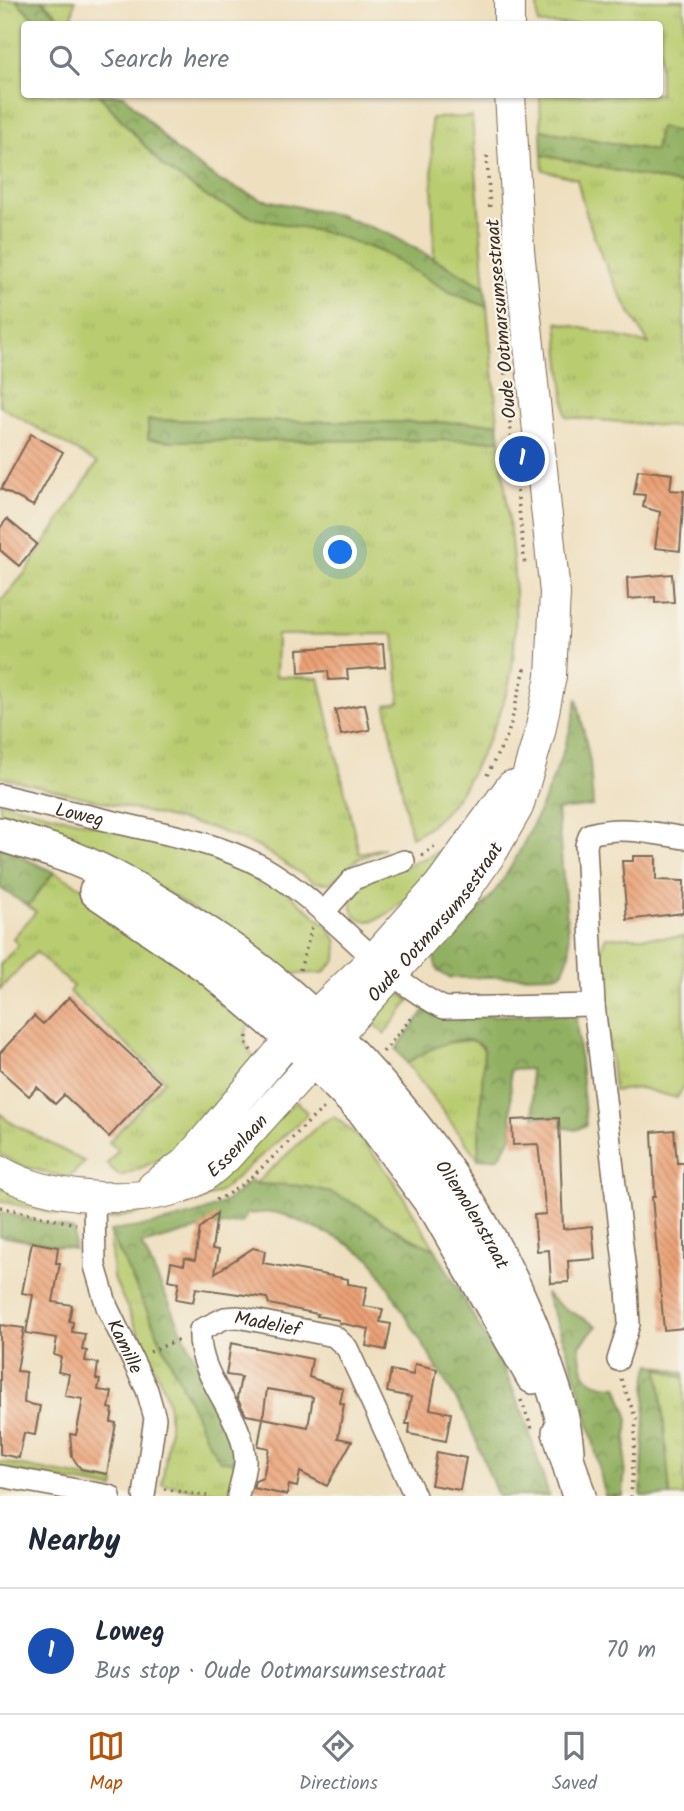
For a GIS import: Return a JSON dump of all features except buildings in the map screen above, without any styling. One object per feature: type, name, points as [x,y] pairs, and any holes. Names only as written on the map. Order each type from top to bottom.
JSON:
[{"type":"main road","points":[[509,0],[509,21]]},
{"type":"main road","name":"Oude Ootmarsumsestraat","points":[[313,1038],[384,965],[529,763],[540,732],[551,676],[555,593],[519,250],[510,98]]},
{"type":"main road","points":[[0,834],[75,859],[183,917],[238,954],[313,1038]]},
{"type":"main road","name":"Oliemolenstraat","points":[[313,1038],[365,1067],[465,1196],[521,1295],[564,1415],[567,1450],[579,1496]]},
{"type":"main road","name":"Oliemolenstraat","points":[[313,1038],[438,1212],[531,1371],[567,1450]]},
{"type":"main road","name":"Essenlaan","points":[[0,1171],[23,1184],[66,1195],[138,1195],[185,1163],[313,1038]]},
{"type":"street","name":"Loweg","points":[[0,795],[219,848],[262,867],[324,912],[425,999],[444,1008],[594,1005]]},
{"type":"street","points":[[618,1360],[629,1324],[627,1288],[594,1005],[586,845],[590,834],[628,829],[684,838]]},
{"type":"street","points":[[324,912],[353,879],[404,861]]},
{"type":"street","name":"Kamille","points":[[94,1196],[98,1277],[107,1307],[147,1390],[155,1418],[144,1496]]},
{"type":"street","name":"Madelief","points":[[200,1330],[225,1318],[238,1317],[334,1336],[347,1348],[415,1496]]},
{"type":"street","points":[[200,1330],[199,1349],[238,1434],[245,1458],[239,1496]]},
{"type":"street","points":[[0,1476],[33,1489],[110,1496]]},
{"type":"path","name":"Oude Ootmarsumsestraat","points":[[486,145],[491,223]]},
{"type":"path","name":"Oude Ootmarsumsestraat","points":[[498,305],[526,568]]},
{"type":"path","points":[[484,781],[508,734],[526,661]]},
{"type":"path","points":[[404,861],[426,854],[445,838]]},
{"type":"path","points":[[365,1067],[396,1040],[425,999]]},
{"type":"path","points":[[0,1207],[94,1226]]},
{"type":"path","points":[[132,1361],[200,1330]]},
{"type":"path","points":[[618,1360],[621,1381],[636,1419],[631,1496]]},
{"type":"green space","points":[[0,0],[16,0],[36,21],[21,21],[21,98],[102,98],[163,166],[210,199],[254,218],[332,234],[382,252],[450,292],[487,307],[498,423],[148,420],[149,439],[172,441],[500,440],[514,582],[515,640],[510,681],[492,732],[474,768],[456,799],[440,817],[411,837],[386,705],[400,702],[394,634],[277,635],[276,676],[319,678],[359,853],[384,848],[358,859],[330,883],[314,882],[259,847],[212,828],[0,777],[0,602],[26,572],[97,463],[0,406]]},
{"type":"green space","points":[[16,0],[42,0],[63,21],[36,21]]},
{"type":"green space","points":[[42,0],[75,0],[72,21],[63,21]]},
{"type":"green space","points":[[537,0],[684,0],[684,133],[659,128],[655,151],[541,130],[540,98],[663,98],[663,21],[538,21]]},
{"type":"green space","points":[[102,98],[127,98],[176,150],[220,181],[261,199],[338,215],[389,234],[485,287],[487,307],[450,292],[382,252],[332,234],[254,218],[210,199],[163,166]]},
{"type":"green space","points":[[472,117],[485,287],[434,258],[431,118]]},
{"type":"green space","points":[[659,127],[684,133],[684,185],[542,155],[541,130],[655,151]]},
{"type":"green space","points":[[542,155],[684,185],[684,428],[566,417],[557,322],[649,344],[597,246],[577,179],[543,170]]},
{"type":"green space","points":[[148,420],[498,423],[500,440],[173,441],[148,439]]},
{"type":"green space","points":[[577,698],[590,762],[593,806],[557,810],[570,953],[562,973],[450,978],[438,969],[434,954],[488,900],[515,859],[542,804],[565,746]]},
{"type":"green space","points":[[0,802],[218,855],[284,889],[329,928],[337,942],[336,960],[323,973],[290,974],[261,952],[107,855],[0,811]]},
{"type":"green space","points":[[460,833],[428,875],[396,907],[381,918],[366,921],[355,915],[352,902],[360,887],[378,875],[430,856]]},
{"type":"green space","points":[[0,847],[54,872],[28,906],[0,888]]},
{"type":"green space","points":[[54,872],[88,891],[256,1015],[247,1028],[245,1040],[259,1064],[213,1116],[182,1144],[165,1156],[120,1176],[107,1164],[118,1150],[109,1142],[165,1080],[69,992],[73,986],[36,952],[0,989],[0,965],[18,945],[13,938],[36,912],[28,906]]},
{"type":"green space","points":[[606,937],[684,937],[684,1086],[677,1098],[641,1088],[614,1091],[600,951]]},
{"type":"green space","points":[[391,994],[403,995],[410,1001],[384,1034],[370,1018]]},
{"type":"green space","points":[[425,1010],[442,1017],[556,1014],[576,1018],[586,1125],[576,1130],[561,1127],[561,1117],[534,1117],[530,1069],[510,1070],[512,1136],[499,1158],[478,1159],[484,1050],[477,1043],[458,1040],[435,1047],[407,1063],[396,1049]]},
{"type":"green space","points":[[473,1040],[480,1043],[484,1050],[478,1159],[407,1063],[435,1044]]},
{"type":"green space","points":[[297,1102],[307,1113],[305,1117],[220,1192],[200,1200],[107,1220]]},
{"type":"green space","points":[[0,1113],[8,1121],[85,1162],[68,1178],[21,1166],[0,1154]]},
{"type":"green space","points":[[334,1117],[365,1144],[378,1160],[403,1195],[435,1249],[325,1191],[299,1186],[255,1184],[321,1123]]},
{"type":"green space","points":[[251,1180],[255,1184],[299,1186],[325,1191],[435,1249],[505,1372],[525,1418],[549,1496],[498,1496],[466,1416],[372,1260],[340,1239],[273,1212],[246,1214],[243,1222],[199,1229],[142,1245],[230,1434],[237,1462],[220,1461],[207,1440],[110,1231],[185,1217],[214,1207],[229,1199]]},
{"type":"green space","points":[[0,1186],[68,1211],[82,1220],[0,1201]]},
{"type":"green space","points":[[0,1212],[74,1230],[74,1249],[0,1236]]},
{"type":"green space","points":[[110,1231],[174,1370],[237,1462],[231,1496],[162,1484],[169,1433],[169,1409],[164,1388],[113,1277]]},
{"type":"green space","points":[[545,1293],[562,1307],[597,1326],[580,1345],[581,1364],[592,1381],[617,1386],[628,1416],[623,1496],[605,1496],[581,1393]]},
{"type":"green space","points":[[651,1364],[684,1373],[684,1378],[659,1368],[670,1496],[641,1496],[647,1375]]},
{"type":"green space","points":[[659,1367],[684,1378],[684,1496],[670,1496]]},
{"type":"green space","points":[[0,1462],[115,1483],[114,1489],[0,1468]]},
{"type":"place","name":"Loweg","points":[[522,459]]}]
